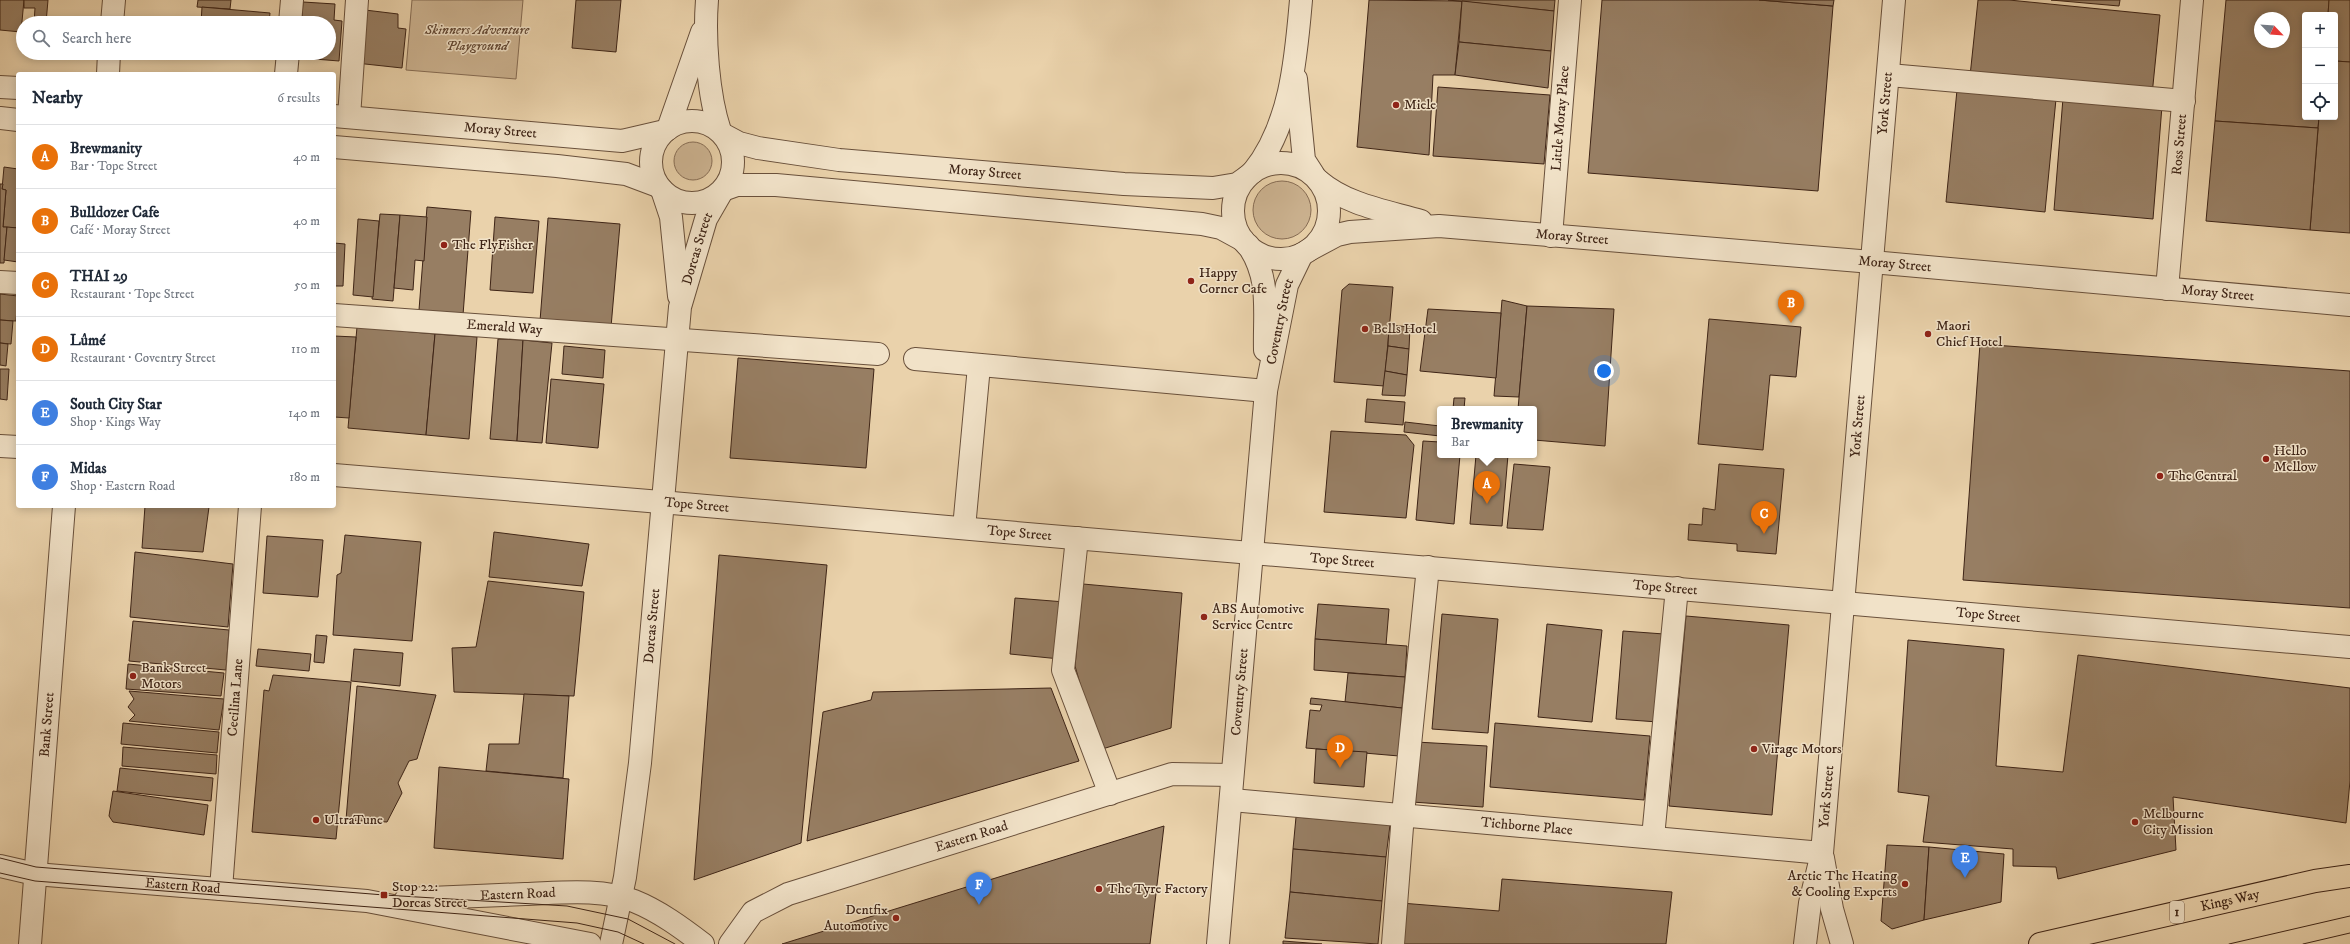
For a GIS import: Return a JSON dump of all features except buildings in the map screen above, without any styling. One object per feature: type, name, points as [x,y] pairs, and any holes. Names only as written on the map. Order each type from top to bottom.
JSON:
[{"type":"highway","points":[[2315,881],[2350,864]]},
{"type":"highway","name":"Kings Way","points":[[2040,944],[2315,881],[2350,876]]},
{"type":"street","points":[[113,16],[114,0]]},
{"type":"street","points":[[291,16],[292,0]]},
{"type":"street","points":[[341,117],[357,0]]},
{"type":"street","points":[[707,0],[705,23],[714,108],[722,133]]},
{"type":"street","points":[[336,147],[557,166],[626,174],[660,188],[676,200],[690,203],[704,202],[722,191],[738,185],[776,184],[1202,224],[1228,230],[1261,254],[1277,258],[1305,252],[1325,231],[1329,214],[1327,197],[1303,154],[1295,64],[1301,0]]},
{"type":"street","name":"Little Moray Place","points":[[1551,236],[1570,0]]},
{"type":"street","name":"York Street","points":[[1805,944],[1810,903],[1822,853],[1889,75],[1894,0]]},
{"type":"street","name":"Ross Street","points":[[2167,289],[2192,0]]},
{"type":"street","points":[[660,188],[652,170],[652,153],[667,130],[705,23]]},
{"type":"street","points":[[108,72],[109,60]]},
{"type":"street","points":[[286,72],[287,60]]},
{"type":"street","points":[[1245,242],[1235,222],[1234,203],[1237,194],[1272,143],[1295,64]]},
{"type":"street","points":[[1889,75],[2184,101]]},
{"type":"street","points":[[0,87],[16,88]]},
{"type":"street","name":"Moray Street","points":[[341,117],[622,141],[667,130]]},
{"type":"street","points":[[0,118],[16,120]]},
{"type":"street","points":[[667,130],[685,122],[694,121],[712,126],[722,133],[729,142],[734,158],[731,175],[722,191]]},
{"type":"street","name":"Moray Street","points":[[722,133],[739,143],[761,149],[839,160],[1116,184],[1213,188],[1237,184],[1250,175]]},
{"type":"street","points":[[1250,175],[1267,165],[1283,163],[1299,166],[1316,178]]},
{"type":"street","name":"Moray Street","points":[[1316,178],[1337,195],[1352,201],[1439,226]]},
{"type":"street","name":"Dorcas Street","points":[[660,188],[671,217],[680,307]]},
{"type":"street","name":"Dorcas Street","points":[[611,944],[621,897],[640,763],[680,307],[708,213],[722,191]]},
{"type":"street","name":"Moray Street","points":[[1305,252],[1344,233],[1439,226],[1872,262],[2350,305]]},
{"type":"street","name":"Coventry Street","points":[[1218,944],[1232,800],[1232,775],[1266,392],[1265,284],[1258,262],[1245,242]]},
{"type":"street","name":"Coventry Street","points":[[1266,392],[1287,285],[1305,252]]},
{"type":"street","points":[[0,282],[16,283]]},
{"type":"street","name":"Emerald Way","points":[[336,315],[878,354]]},
{"type":"street","points":[[915,359],[1266,392]]},
{"type":"street","points":[[964,528],[979,366]]},
{"type":"street","points":[[0,446],[16,448]]},
{"type":"street","name":"Tope Street","points":[[336,475],[663,500],[1077,538],[1843,601],[2350,647]]},
{"type":"street","name":"Bank Street","points":[[30,944],[64,508]]},
{"type":"street","name":"Cecilina Lane","points":[[220,889],[250,508]]},
{"type":"street","points":[[1077,538],[1063,670],[1110,794]]},
{"type":"street","points":[[1393,944],[1403,814],[1428,567]]},
{"type":"street","points":[[1653,837],[1677,588]]},
{"type":"street","name":"Eastern Road","points":[[730,944],[753,912],[788,894],[1172,774],[1232,775]]},
{"type":"street","name":"Tichborne Place","points":[[1232,800],[1403,814],[1822,853]]},
{"type":"street","name":"York Street","points":[[1822,853],[1832,909],[1842,944]]},
{"type":"street","name":"Eastern Road","points":[[0,866],[35,874],[367,901],[582,943]]},
{"type":"street","name":"Eastern Road","points":[[367,901],[553,893],[604,894],[621,897],[656,912],[704,944]]},
{"type":"green space","name":"Skinners Adventure Playground","points":[[412,0],[523,0],[516,79],[406,70]]},
{"type":"green space","points":[[693,142],[703,145],[709,151],[712,161],[709,171],[703,177],[693,180],[683,177],[677,171],[674,161],[677,151],[683,145]]},
{"type":"green space","points":[[1282,181],[1293,183],[1306,194],[1309,199],[1311,210],[1309,221],[1298,234],[1293,237],[1282,239],[1271,237],[1258,226],[1255,221],[1253,210],[1255,199],[1266,186],[1271,183]]},
{"type":"tram line","points":[[0,858],[36,867],[384,895],[567,906],[628,919],[675,944]]},
{"type":"tram line","points":[[0,873],[35,881],[577,923],[618,932],[644,944]]},
{"type":"tram line","points":[[2229,944],[2350,916]]},
{"type":"tram line","points":[[2303,944],[2350,933]]},
{"type":"place","name":"Miele","points":[[1396,105]]},
{"type":"place","name":"The FlyFisher","points":[[444,245]]},
{"type":"place","name":"Happy Corner Cafe","points":[[1191,281]]},
{"type":"place","name":"Bulldozer Cafe","points":[[1791,323]]},
{"type":"place","name":"Bells Hotel","points":[[1365,329]]},
{"type":"place","name":"Maori Chief Hotel","points":[[1928,334]]},
{"type":"place","name":"Hello Mellow","points":[[2266,459]]},
{"type":"place","name":"The Central","points":[[2160,476]]},
{"type":"place","name":"Brewmanity","points":[[1487,504]]},
{"type":"place","name":"THAI 29","points":[[1764,534]]},
{"type":"place","name":"ABS Automotive Service Centre","points":[[1204,617]]},
{"type":"place","name":"Bank Street Motors","points":[[133,676]]},
{"type":"place","name":"Virage Motors","points":[[1754,749]]},
{"type":"place","name":"Lûmé","points":[[1340,768]]},
{"type":"place","name":"UltraTune","points":[[316,820]]},
{"type":"place","name":"Melbourne City Mission","points":[[2135,822]]},
{"type":"place","name":"South City Star","points":[[1965,878]]},
{"type":"place","name":"Arctic The Heating & Cooling Experts","points":[[1905,884]]},
{"type":"place","name":"The Tyre Factory","points":[[1099,889]]},
{"type":"place","name":"Stop 22: Dorcas Street","points":[[384,895]]},
{"type":"place","name":"Midas","points":[[979,905]]},
{"type":"place","name":"Dentfix Automotive","points":[[896,918]]}]
